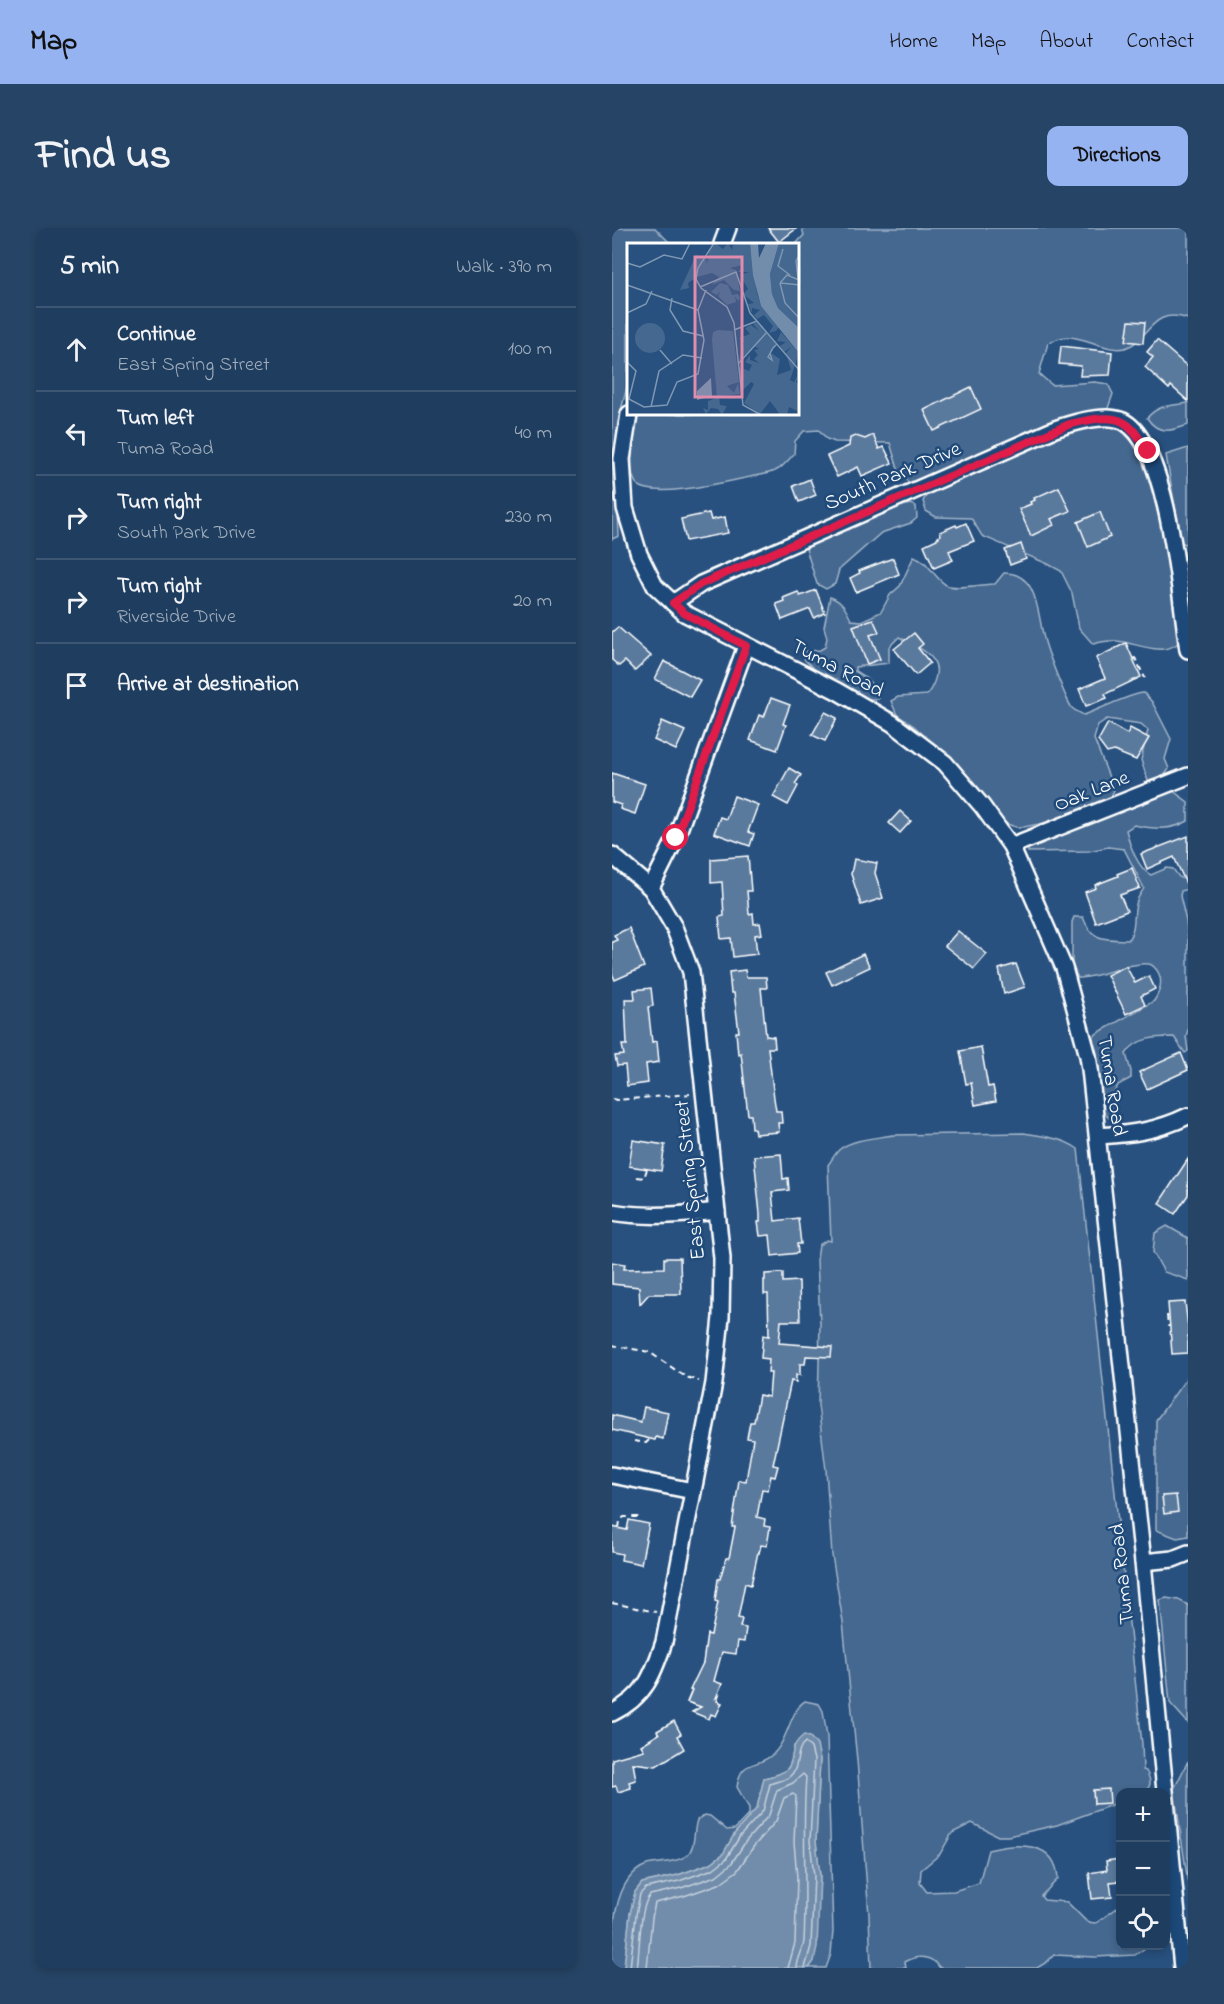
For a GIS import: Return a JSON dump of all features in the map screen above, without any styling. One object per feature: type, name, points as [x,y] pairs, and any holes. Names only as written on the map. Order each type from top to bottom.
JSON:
[{"type":"street","points":[[722,243],[728,228]]},
{"type":"street","name":"Tuma Road","points":[[629,416],[622,459],[625,508],[639,554],[655,586],[684,613],[837,691],[892,723],[945,763],[982,806],[1011,846],[1064,968],[1088,1056],[1098,1136],[1143,1562],[1182,1968]]},
{"type":"street","name":"South Park Drive","points":[[673,603],[701,584],[1055,429],[1070,424],[1105,419],[1123,421],[1134,431],[1148,451],[1159,478],[1172,542],[1188,650]]},
{"type":"street","points":[[651,888],[676,838],[746,646]]},
{"type":"street","name":"Oak Lane","points":[[1011,846],[1188,776]]},
{"type":"street","name":"East Spring Street","points":[[612,855],[651,888],[675,927],[691,972],[722,1258],[718,1346],[706,1431],[664,1642],[646,1686],[633,1701],[612,1713]]},
{"type":"street","points":[[1098,1136],[1133,1134],[1152,1130],[1188,1116]]},
{"type":"street","points":[[612,1212],[638,1216],[672,1216],[717,1211]]},
{"type":"street","points":[[612,1475],[693,1491]]},
{"type":"street","points":[[1143,1562],[1173,1559],[1188,1553]]},
{"type":"path","points":[[1134,659],[1136,658],[1145,678]]},
{"type":"path","points":[[612,1099],[690,1094]]},
{"type":"path","points":[[637,1177],[644,1178],[647,1169]]},
{"type":"path","points":[[1167,1315],[1168,1326],[1170,1326]]},
{"type":"path","points":[[612,1345],[649,1352],[686,1377],[703,1382]]},
{"type":"path","points":[[634,1441],[646,1443],[650,1439]]},
{"type":"path","points":[[619,1528],[620,1521],[624,1517],[639,1517]]},
{"type":"path","points":[[612,1603],[659,1612]]},
{"type":"shaded area","points":[[612,228],[655,228],[670,243],[627,243],[627,387],[618,422],[612,466]]},
{"type":"shaded area","points":[[802,228],[1188,228],[1188,319],[1176,316],[1158,320],[1139,339],[1125,348],[1110,348],[1073,337],[1048,343],[1039,374],[1052,385],[1095,382],[1108,384],[1113,394],[1108,408],[1102,414],[915,483],[909,483],[899,472],[890,443],[835,442],[827,439],[819,430],[804,431],[795,441],[794,454],[781,467],[771,472],[673,490],[644,488],[636,483],[632,469],[639,416],[800,416],[800,243],[797,243],[804,235]]},
{"type":"shaded area","points":[[1188,403],[1188,425],[1166,430],[1156,427],[1147,418],[1161,408]]},
{"type":"shaded area","points":[[1108,426],[1121,430],[1142,452],[1169,556],[1178,643],[1165,649],[1114,641],[1093,644],[1079,628],[1072,593],[1061,571],[982,536],[971,518],[936,517],[926,511],[923,501],[930,490],[1054,434],[1088,427]]},
{"type":"shaded area","points":[[1188,448],[1188,545],[1181,542],[1166,455]]},
{"type":"shaded area","points":[[612,490],[618,512],[619,536],[612,539]]},
{"type":"shaded area","points":[[910,504],[916,506],[917,518],[911,523],[881,533],[839,570],[835,584],[826,589],[817,584],[806,549],[811,542],[886,510]]},
{"type":"shaded area","points":[[914,556],[924,562],[941,581],[950,586],[995,584],[1004,573],[1016,575],[1024,580],[1031,588],[1035,598],[1047,648],[1072,708],[1084,715],[1144,693],[1152,702],[1171,739],[1165,759],[1169,769],[1164,776],[1148,781],[1141,760],[1148,730],[1141,724],[1107,719],[1098,725],[1094,739],[1114,790],[1110,799],[1054,821],[1019,828],[1007,824],[999,817],[927,738],[897,715],[891,701],[898,697],[927,695],[934,683],[936,666],[927,653],[899,637],[889,647],[889,663],[855,667],[855,671],[866,678],[878,691],[878,699],[865,699],[815,670],[805,660],[802,652],[820,650],[825,647],[827,638],[824,627],[830,597],[843,606],[851,620],[861,621],[881,612],[890,595],[900,586]]},
{"type":"shaded area","points":[[1169,788],[1188,802],[1188,821],[1168,828],[1134,825],[1126,830],[1135,856],[1146,872],[1151,875],[1167,868],[1173,869],[1179,877],[1188,881],[1188,889],[1181,891],[1180,896],[1188,939],[1188,1030],[1186,1036],[1188,1051],[1185,1053],[1174,1037],[1147,1039],[1130,1048],[1126,1054],[1131,1078],[1118,1085],[1115,1092],[1117,1121],[1113,1121],[1101,1111],[1091,1044],[1096,1034],[1154,1001],[1161,981],[1157,971],[1149,964],[1124,967],[1078,978],[1072,965],[1072,922],[1074,917],[1083,917],[1095,935],[1106,939],[1128,940],[1137,901],[1144,888],[1124,849],[1108,847],[1089,851],[1028,852],[1028,846]]},
{"type":"shaded area","points":[[1024,1133],[1059,1140],[1078,1149],[1143,1770],[1146,1771],[1150,1780],[1148,1788],[1116,1788],[1116,1803],[1057,1825],[1008,1836],[998,1836],[972,1823],[952,1833],[940,1854],[921,1870],[920,1883],[927,1892],[954,1891],[979,1883],[988,1850],[1010,1846],[1033,1847],[1050,1857],[1056,1866],[1058,1879],[1041,1896],[1044,1900],[1067,1902],[1087,1922],[1096,1923],[1116,1909],[1116,1950],[1142,1950],[1135,1955],[1095,1957],[1054,1955],[1037,1968],[940,1968],[933,1961],[920,1957],[905,1962],[906,1968],[871,1968],[857,1760],[843,1622],[832,1555],[826,1470],[818,1405],[820,1323],[817,1260],[819,1245],[827,1240],[831,1241],[828,1165],[838,1151],[845,1146],[858,1141],[893,1135]]},
{"type":"shaded area","points":[[1167,1226],[1188,1238],[1188,1280],[1164,1272],[1153,1252],[1155,1233]]},
{"type":"shaded area","points":[[1188,1376],[1188,1536],[1177,1538],[1156,1530],[1156,1420]]},
{"type":"shaded area","points":[[1166,1598],[1179,1600],[1188,1605],[1188,1723],[1170,1703],[1160,1600]]},
{"type":"shaded area","points":[[805,1701],[819,1704],[823,1711],[827,1736],[833,1931],[831,1954],[826,1968],[809,1968],[814,1961],[820,1876],[816,1841],[820,1759],[794,1746],[787,1769],[764,1778],[757,1808],[735,1833],[723,1854],[711,1863],[678,1875],[642,1883],[635,1892],[630,1914],[624,1968],[612,1968],[616,1909],[627,1882],[635,1872],[647,1865],[674,1861],[687,1855],[693,1843],[697,1820],[705,1815],[710,1816],[727,1830],[735,1829],[749,1814],[749,1808],[737,1787],[742,1771],[773,1754],[782,1742],[796,1711]]},
{"type":"shaded area","points":[[1188,1761],[1188,1883],[1174,1789]]},
{"type":"water","points":[[804,1735],[810,1737],[817,1745],[820,1759],[816,1841],[820,1876],[817,1947],[814,1961],[809,1968],[624,1968],[635,1892],[642,1883],[678,1875],[711,1863],[723,1854],[735,1833],[757,1808],[764,1778],[786,1770],[792,1760],[797,1742]]},
{"type":"building","points":[[768,228],[797,228],[779,242]]},
{"type":"building","points":[[1129,321],[1145,322],[1143,343],[1126,341]]},
{"type":"building","points":[[1157,340],[1188,367],[1188,401],[1171,386],[1169,389],[1145,367],[1153,357],[1147,352]]},
{"type":"building","points":[[1061,346],[1112,352],[1110,375],[1080,376],[1081,366],[1059,364]]},
{"type":"building","points":[[971,387],[981,409],[934,431],[924,410]]},
{"type":"building","points":[[873,435],[879,449],[884,447],[892,463],[862,476],[858,467],[837,477],[827,456],[849,446],[850,438],[856,436],[865,439]]},
{"type":"building","points":[[810,479],[816,495],[799,502],[793,486]]},
{"type":"building","points":[[1059,487],[1070,511],[1051,519],[1054,525],[1031,536],[1019,509],[1031,504],[1034,498]]},
{"type":"building","points":[[1100,512],[1110,537],[1088,547],[1078,522]]},
{"type":"building","points":[[709,513],[711,520],[725,517],[728,533],[686,541],[681,519]]},
{"type":"building","points":[[966,523],[974,541],[949,551],[953,560],[934,568],[924,545],[939,538],[940,532]]},
{"type":"building","points":[[1021,544],[1026,559],[1010,565],[1005,550]]},
{"type":"building","points":[[893,558],[899,574],[856,592],[850,578],[860,573],[859,571]]},
{"type":"building","points":[[816,590],[825,613],[814,618],[810,609],[782,620],[776,604],[784,601],[783,598],[798,592],[800,596]]},
{"type":"building","points":[[873,619],[879,632],[870,635],[880,659],[867,664],[853,626]]},
{"type":"building","points":[[618,627],[651,656],[635,671],[625,661],[619,666],[612,660],[612,632]]},
{"type":"building","points":[[914,633],[923,644],[918,648],[930,663],[916,675],[894,649]]},
{"type":"building","points":[[1126,643],[1141,677],[1105,694],[1107,698],[1086,706],[1079,689],[1105,678],[1096,658]]},
{"type":"building","points":[[664,661],[700,680],[690,697],[655,679]]},
{"type":"building","points":[[771,698],[790,705],[777,750],[750,740],[759,715],[764,717]]},
{"type":"building","points":[[825,712],[837,718],[825,741],[812,735]]},
{"type":"building","points":[[662,721],[685,731],[676,750],[654,740]]},
{"type":"building","points":[[1108,723],[1127,734],[1130,728],[1149,738],[1136,760],[1114,751],[1107,753],[1098,741]]},
{"type":"building","points":[[789,768],[801,775],[795,784],[798,786],[788,805],[773,797]]},
{"type":"building","points":[[612,773],[645,784],[635,814],[620,809],[621,805],[612,802]]},
{"type":"building","points":[[734,796],[758,805],[748,832],[754,834],[750,846],[714,833],[720,817],[726,819]]},
{"type":"building","points":[[900,811],[911,821],[900,833],[889,823]]},
{"type":"building","points":[[1188,836],[1188,888],[1174,857],[1147,869],[1141,854]]},
{"type":"building","points":[[748,856],[751,891],[747,891],[749,914],[753,913],[754,924],[760,923],[762,934],[755,935],[757,954],[733,957],[731,938],[721,939],[719,917],[724,916],[722,882],[711,883],[711,859]]},
{"type":"building","points":[[854,859],[877,863],[875,873],[883,898],[861,905],[851,874]]},
{"type":"building","points":[[1132,868],[1140,888],[1120,895],[1127,911],[1096,923],[1085,892]]},
{"type":"building","points":[[629,928],[644,967],[615,980],[612,973],[612,942],[617,940],[614,935]]},
{"type":"building","points":[[958,931],[987,954],[974,969],[945,946]]},
{"type":"building","points":[[863,954],[870,967],[832,985],[826,972]]},
{"type":"building","points":[[1016,964],[1025,987],[1004,994],[999,969]]},
{"type":"building","points":[[1126,966],[1135,983],[1149,976],[1155,989],[1141,996],[1145,1005],[1126,1014],[1107,975]]},
{"type":"building","points":[[745,970],[746,977],[766,977],[767,988],[761,988],[766,1036],[774,1037],[775,1048],[768,1048],[776,1111],[781,1111],[782,1123],[778,1123],[779,1132],[755,1134],[751,1115],[748,1115],[741,1053],[738,1054],[736,1032],[739,1032],[734,993],[731,993],[729,972]]},
{"type":"building","points":[[651,988],[653,1006],[648,1007],[652,1042],[657,1041],[659,1062],[646,1064],[648,1083],[627,1086],[625,1065],[617,1066],[615,1056],[624,1055],[622,1045],[627,1045],[625,999],[635,999],[634,990]]},
{"type":"building","points":[[981,1047],[988,1087],[993,1086],[996,1101],[975,1105],[971,1083],[966,1084],[960,1051]]},
{"type":"building","points":[[1181,1053],[1188,1070],[1147,1089],[1139,1072]]},
{"type":"building","points":[[633,1140],[665,1145],[661,1171],[629,1166]]},
{"type":"building","points":[[781,1154],[783,1179],[788,1178],[789,1190],[772,1192],[775,1221],[798,1218],[801,1244],[797,1244],[798,1253],[772,1256],[770,1235],[760,1236],[754,1156]]},
{"type":"building","points":[[1188,1159],[1188,1195],[1175,1214],[1159,1203]]},
{"type":"building","points":[[664,1258],[680,1258],[681,1294],[649,1294],[640,1304],[639,1287],[612,1284],[612,1262],[625,1264],[624,1269],[664,1268]]},
{"type":"building","points":[[783,1273],[783,1282],[799,1281],[800,1321],[781,1321],[779,1343],[832,1347],[831,1357],[806,1356],[805,1364],[800,1364],[800,1375],[796,1375],[796,1382],[791,1381],[773,1465],[778,1466],[775,1477],[771,1476],[768,1490],[762,1489],[757,1517],[765,1519],[764,1526],[770,1527],[767,1546],[761,1545],[758,1552],[751,1585],[745,1583],[738,1618],[742,1619],[740,1627],[746,1628],[744,1642],[738,1641],[736,1654],[722,1652],[714,1681],[722,1684],[716,1698],[719,1696],[717,1701],[722,1703],[716,1716],[711,1714],[709,1719],[692,1712],[701,1707],[687,1702],[703,1663],[707,1634],[711,1635],[718,1602],[715,1601],[718,1579],[720,1579],[726,1558],[729,1558],[735,1527],[732,1527],[739,1480],[746,1481],[753,1439],[747,1438],[750,1422],[754,1422],[759,1395],[769,1397],[771,1373],[768,1373],[769,1359],[761,1358],[763,1335],[769,1336],[768,1294],[764,1294],[765,1274]]},
{"type":"building","points":[[1185,1302],[1188,1353],[1172,1354],[1168,1303]]},
{"type":"building","points":[[644,1407],[668,1412],[663,1439],[656,1437],[655,1440],[612,1430],[612,1415],[641,1422]]},
{"type":"building","points":[[1176,1495],[1178,1512],[1164,1514],[1162,1496]]},
{"type":"building","points":[[629,1520],[649,1524],[641,1564],[621,1560],[622,1554],[612,1552],[612,1527],[627,1530]]},
{"type":"building","points":[[674,1721],[681,1734],[677,1736],[684,1749],[656,1766],[633,1763],[636,1780],[629,1782],[631,1788],[618,1792],[616,1786],[612,1787],[612,1759],[644,1750],[641,1745],[659,1734],[657,1731]]},
{"type":"building","points":[[1109,1789],[1110,1803],[1094,1804],[1093,1790]]},
{"type":"building","points":[[1116,1860],[1116,1881],[1110,1882],[1112,1897],[1092,1899],[1089,1873],[1107,1870],[1106,1861]]},
{"type":"route","points":[[676,838],[746,646],[684,613],[673,603],[701,584],[1070,424],[1105,419],[1123,421],[1134,431],[1148,451]]}]
